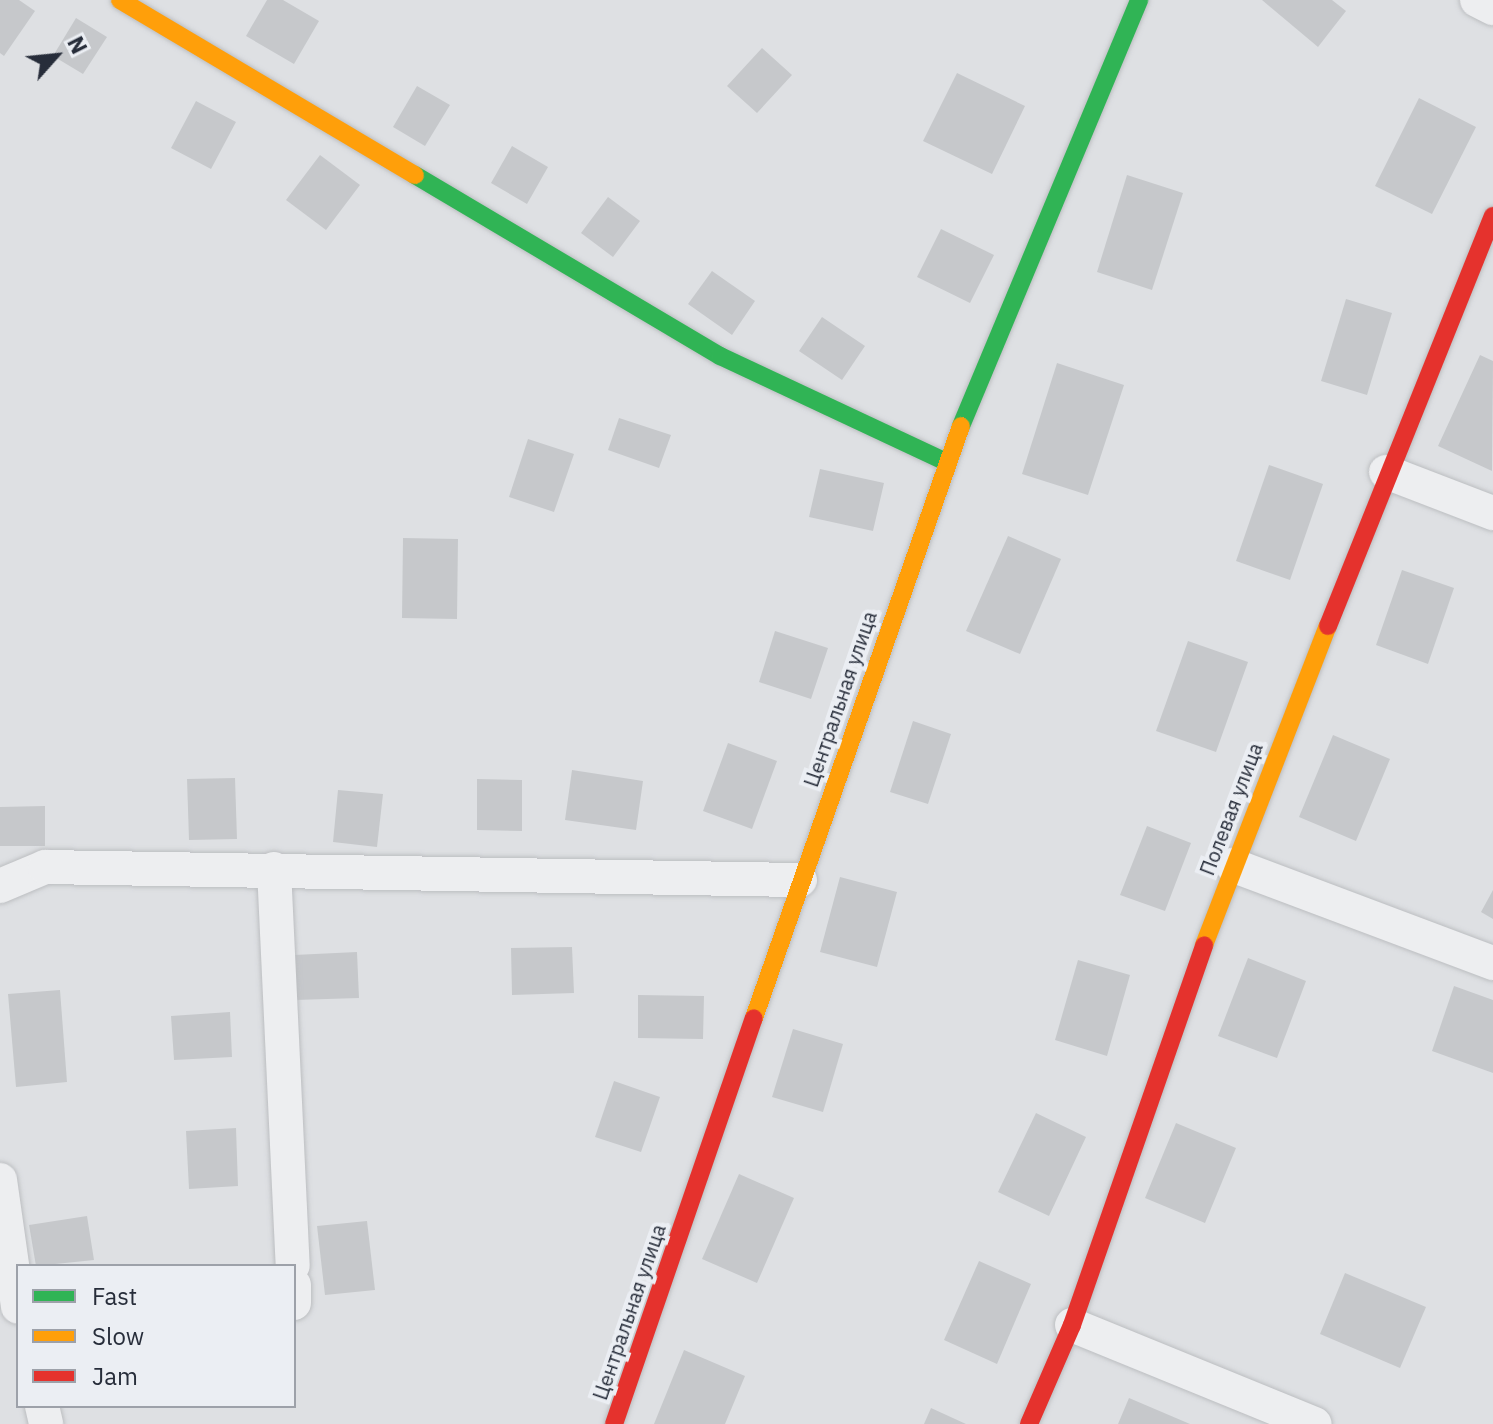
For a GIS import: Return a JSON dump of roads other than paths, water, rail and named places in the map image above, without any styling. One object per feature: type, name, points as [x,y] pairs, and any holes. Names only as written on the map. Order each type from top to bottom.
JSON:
[{"type":"street","points":[[120,0],[720,356],[946,462]]},
{"type":"street","name":"Центральная улица","points":[[614,1424],[946,462],[1139,0]]},
{"type":"street","points":[[1477,0],[1493,8]]},
{"type":"street","name":"Полевая улица","points":[[1029,1424],[1072,1325],[1232,865],[1386,472],[1493,216]]},
{"type":"street","points":[[1386,472],[1493,513]]},
{"type":"street","points":[[1232,865],[1493,963]]},
{"type":"street","points":[[0,886],[45,867],[800,880]]},
{"type":"street","points":[[274,869],[293,1264]]},
{"type":"street","points":[[0,1180],[11,1294]]},
{"type":"street","points":[[1072,1325],[1315,1424]]}]
